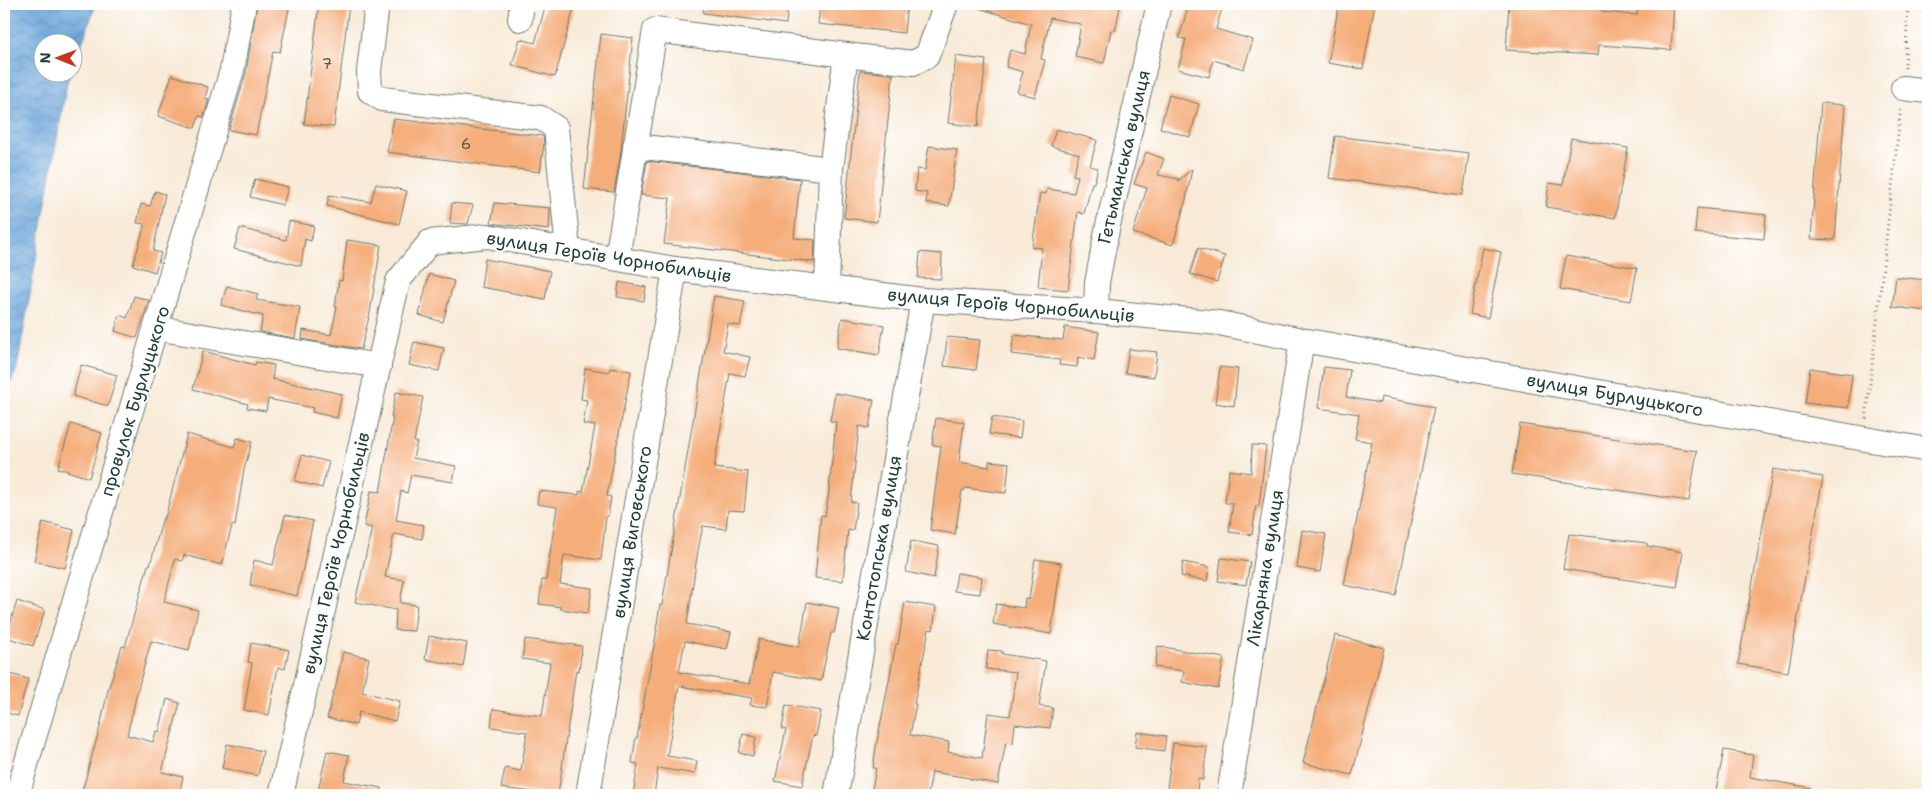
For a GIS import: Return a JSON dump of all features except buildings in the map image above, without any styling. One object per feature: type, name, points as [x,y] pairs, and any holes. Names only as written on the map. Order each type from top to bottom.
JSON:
[{"type":"street","name":"провулок Бурлуцького","points":[[17,795],[232,70],[244,4]]},
{"type":"street","points":[[377,4],[369,71],[370,91],[382,99],[541,118],[556,128],[568,250]]},
{"type":"street","points":[[617,258],[655,30],[913,62],[927,56],[946,4]]},
{"type":"street","name":"Гетьманська вулиця","points":[[1096,311],[1098,283],[1107,230],[1159,4]]},
{"type":"street","points":[[827,288],[831,170],[846,55]]},
{"type":"street","points":[[1903,88],[1928,91]]},
{"type":"street","points":[[636,146],[831,170]]},
{"type":"street","name":"вулиця Героїв Чорнобильців","points":[[280,795],[398,281],[430,242],[487,236],[675,269],[923,300],[1096,311],[1219,323],[1302,340]]},
{"type":"street","name":"вулиця Виговського","points":[[588,795],[675,269]]},
{"type":"street","name":"Контотопська вулиця","points":[[836,795],[923,300]]},
{"type":"street","points":[[156,328],[379,366]]},
{"type":"street","name":"вулиця Бурлуцького","points":[[1302,340],[1928,450]]},
{"type":"street","name":"Лікарняна вулиця","points":[[1229,795],[1302,340]]},
{"type":"path","points":[[1863,439],[1903,88],[1908,4]]},
{"type":"water","points":[[4,4],[96,4],[82,43],[82,32],[32,32],[32,82],[67,82],[17,368],[4,400]]}]
